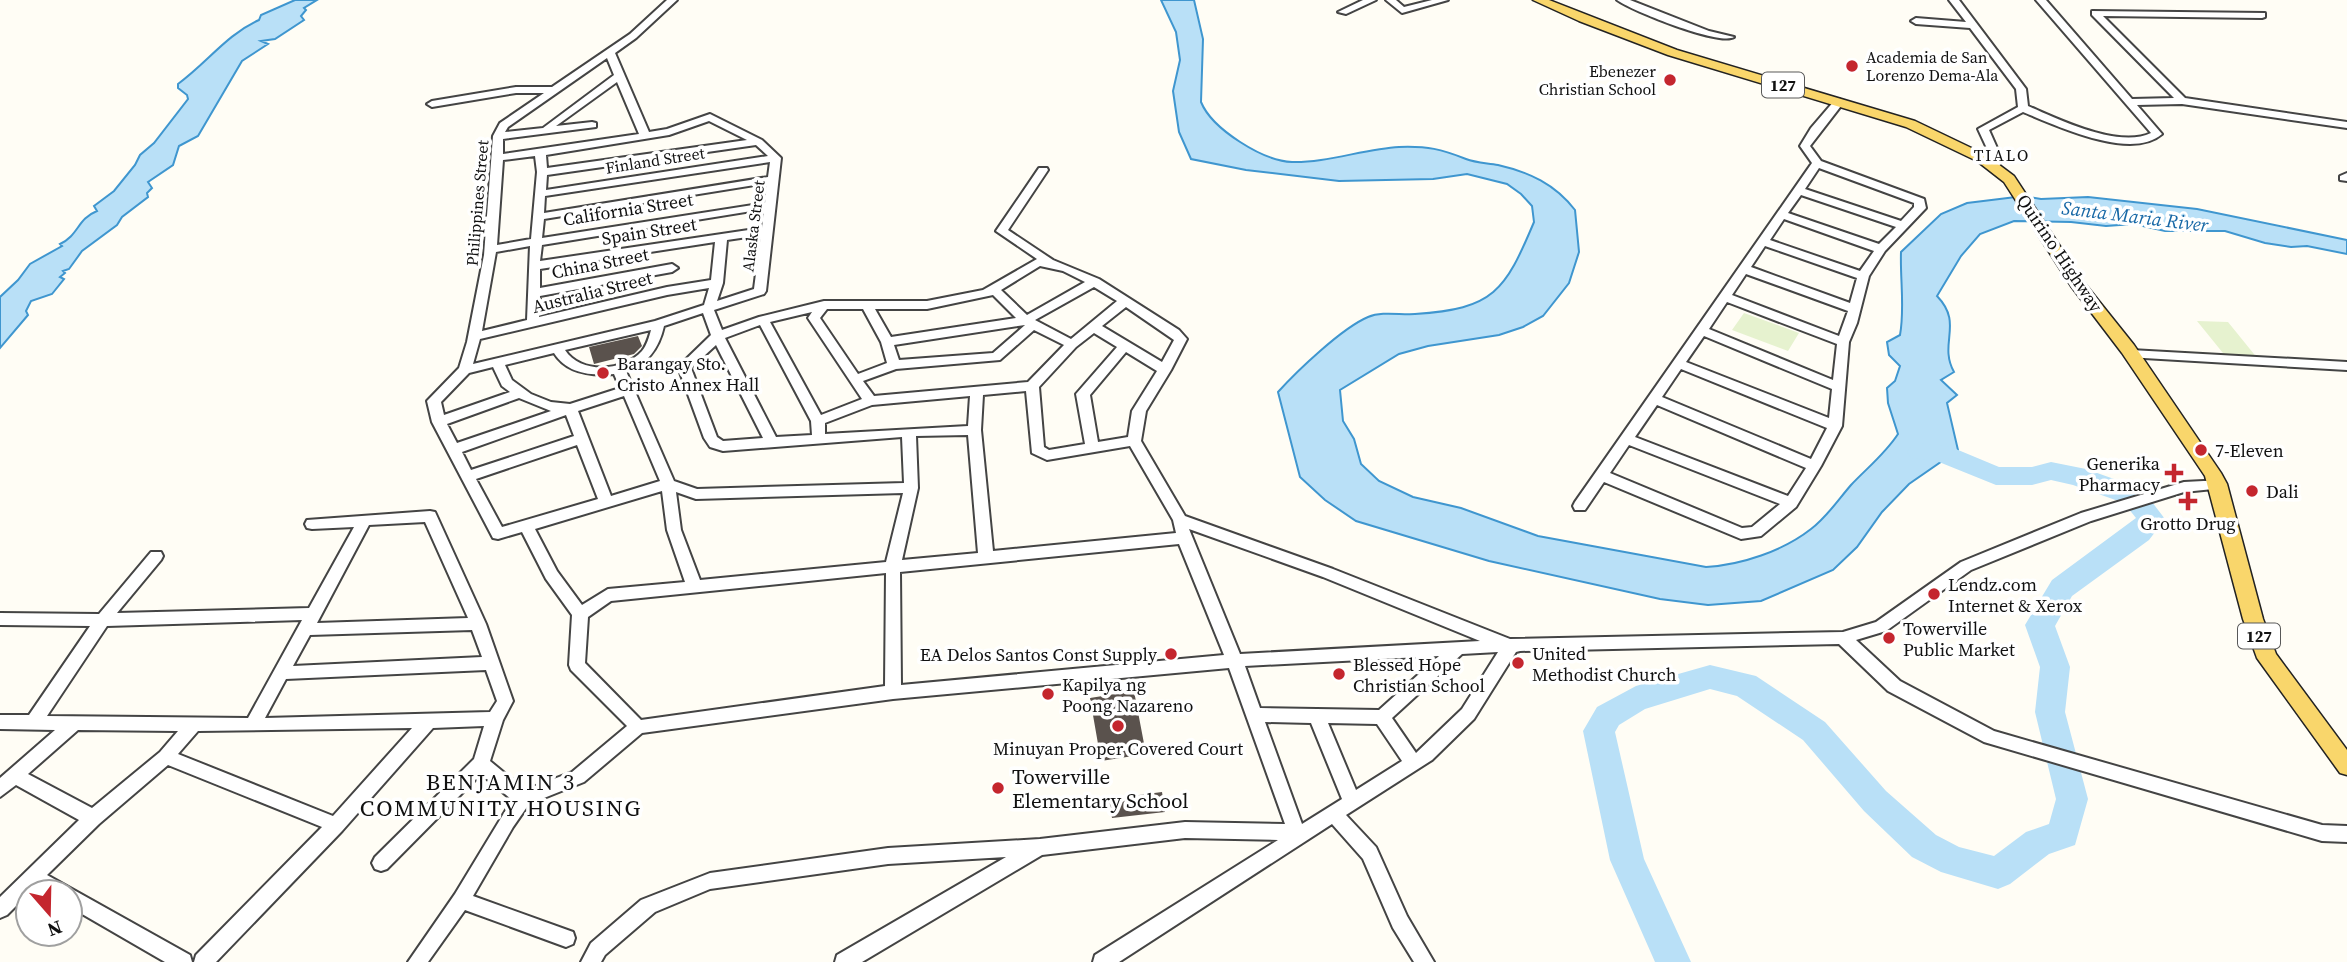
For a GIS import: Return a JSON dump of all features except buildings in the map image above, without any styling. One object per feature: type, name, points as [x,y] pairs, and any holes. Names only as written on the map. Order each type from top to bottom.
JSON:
[{"type":"main road","name":"Quirino Highway","points":[[1539,0],[1661,49],[1839,102],[1934,135],[1964,148],[1996,167],[2016,189],[2076,283],[2131,354],[2218,484],[2253,619],[2267,658],[2347,766]]},
{"type":"street","name":"Philippines Street","points":[[465,370],[476,336],[491,249],[498,136],[503,125],[610,53],[672,0]]},
{"type":"street","points":[[1343,12],[1371,0]]},
{"type":"street","points":[[1391,0],[1402,10],[1443,0]]},
{"type":"street","points":[[1622,0],[1707,34],[1729,37]]},
{"type":"street","points":[[1954,0],[2021,89],[2023,108]]},
{"type":"street","points":[[2023,108],[2076,131],[2130,141],[2154,137],[2157,134],[2041,0]]},
{"type":"street","points":[[2182,101],[2095,13],[2262,15]]},
{"type":"street","points":[[1916,21],[1973,25]]},
{"type":"street","points":[[497,158],[603,144],[645,135],[610,53]]},
{"type":"street","points":[[547,128],[620,75]]},
{"type":"street","points":[[432,104],[516,90],[554,90]]},
{"type":"street","points":[[583,100],[592,125],[603,144]]},
{"type":"street","points":[[2129,102],[2182,101],[2347,125]]},
{"type":"street","points":[[1601,475],[1741,534],[1756,532],[1791,503],[1835,426],[1843,342],[1863,276],[1881,249],[1920,208],[1920,201],[1817,163],[1805,146],[1839,102]]},
{"type":"street","points":[[1996,167],[1996,157],[1983,128],[2023,108]]},
{"type":"street","name":"Alaska Street","points":[[645,135],[669,132],[710,117],[758,142],[776,158],[760,291],[708,310]]},
{"type":"street","points":[[498,136],[547,128],[592,125]]},
{"type":"street","points":[[542,172],[758,142]]},
{"type":"street","points":[[533,324],[534,267],[542,172],[540,151]]},
{"type":"street","name":"Finland Street","points":[[539,194],[776,158]]},
{"type":"street","points":[[1580,506],[1817,163]]},
{"type":"street","points":[[1043,170],[1002,232],[1047,260],[1095,282],[1181,339],[1139,411],[1134,441],[1180,520],[1184,538],[1235,662],[1299,832]]},
{"type":"street","points":[[538,216],[775,179]]},
{"type":"street","points":[[1797,190],[1902,225]]},
{"type":"street","name":"California Street","points":[[491,249],[771,205]]},
{"type":"street","points":[[1780,214],[1881,249]]},
{"type":"street","name":"Spain Street","points":[[534,267],[769,230]]},
{"type":"street","points":[[721,238],[717,283],[708,310],[718,336],[772,443]]},
{"type":"street","points":[[1764,242],[1863,276]]},
{"type":"street","points":[[667,291],[676,244]]},
{"type":"street","points":[[974,430],[909,432],[723,446],[715,444],[711,438],[684,366],[718,336],[763,320],[824,305],[868,307],[926,304],[987,293],[1038,262],[1047,260]]},
{"type":"street","name":"China Street","points":[[535,293],[672,268]]},
{"type":"street","points":[[1744,269],[1854,309]]},
{"type":"street","points":[[855,380],[894,365],[996,357],[1028,324],[1095,282]]},
{"type":"street","name":"Australia Street","points":[[476,336],[667,291],[717,283]]},
{"type":"street","points":[[994,289],[1018,317],[1072,344]]},
{"type":"street","points":[[1725,297],[1843,342]]},
{"type":"street","points":[[818,421],[870,401],[1032,386],[1072,344],[1124,302]]},
{"type":"street","points":[[824,305],[814,318],[870,401]]},
{"type":"street","points":[[868,307],[887,342],[894,365]]},
{"type":"street","points":[[708,310],[465,370],[435,401],[439,422],[498,534],[606,500],[668,484],[696,494],[911,488]]},
{"type":"street","points":[[763,320],[818,421],[820,439]]},
{"type":"street","points":[[558,349],[567,362],[591,370],[619,370],[639,359],[651,347],[658,324]]},
{"type":"street","points":[[887,342],[1028,324]]},
{"type":"street","points":[[1093,326],[1165,370]]},
{"type":"street","points":[[1702,331],[1839,387]]},
{"type":"street","points":[[1091,448],[1083,394],[1124,347]]},
{"type":"street","points":[[2131,354],[2347,366]]},
{"type":"street","points":[[497,362],[507,383],[521,393],[549,406],[570,409]]},
{"type":"street","points":[[1678,363],[1835,426]]},
{"type":"street","points":[[619,370],[668,484],[674,530],[694,585]]},
{"type":"street","points":[[1032,386],[1037,450],[1041,454],[1134,441]]},
{"type":"street","points":[[455,449],[627,390]]},
{"type":"street","points":[[977,392],[974,430],[986,558]]},
{"type":"street","points":[[439,422],[521,393]]},
{"type":"street","points":[[1656,399],[1814,466]]},
{"type":"street","points":[[570,409],[606,500]]},
{"type":"street","points":[[893,692],[893,565],[911,488],[909,432]]},
{"type":"street","points":[[469,476],[582,438]]},
{"type":"street","points":[[1628,439],[1791,503]]},
{"type":"street","points":[[418,961],[461,900],[507,821],[523,799],[578,777],[639,727],[893,692],[1235,662],[1511,646],[1843,638],[1881,627],[1966,566],[2086,517],[2183,488],[2218,484]]},
{"type":"street","points":[[312,524],[430,516],[478,624],[505,701],[495,719],[481,763],[381,863]]},
{"type":"street","points":[[1180,520],[1328,573],[1511,646]]},
{"type":"street","points":[[253,725],[365,521]]},
{"type":"street","points":[[526,527],[551,575],[580,614],[577,665],[639,727]]},
{"type":"street","points":[[580,614],[608,595],[1184,538]]},
{"type":"street","points":[[33,723],[103,620],[156,555]]},
{"type":"street","points":[[0,619],[478,624]]},
{"type":"street","points":[[1843,638],[1894,686],[1990,737],[2322,833],[2347,834]]},
{"type":"street","points":[[1102,962],[1299,832],[1426,755],[1468,714],[1511,646]]},
{"type":"street","points":[[1254,715],[1382,717],[1457,649]]},
{"type":"street","points":[[282,673],[492,663]]},
{"type":"street","points":[[1315,716],[1352,801]]},
{"type":"street","points":[[1382,717],[1413,763]]},
{"type":"street","points":[[0,723],[253,725],[495,719]]},
{"type":"street","points":[[203,962],[336,825],[429,721]]},
{"type":"street","points":[[0,789],[75,722]]},
{"type":"street","points":[[0,909],[93,818],[166,757],[195,723]]},
{"type":"street","points":[[166,757],[336,825]]},
{"type":"street","points":[[481,763],[523,799]]},
{"type":"street","points":[[15,776],[93,818]]},
{"type":"street","points":[[1332,813],[1370,853],[1400,922],[1425,962]]},
{"type":"street","points":[[590,962],[598,949],[648,906],[710,881],[888,856],[1040,847],[1185,830],[1299,832]]},
{"type":"street","points":[[844,962],[1040,847]]},
{"type":"street","points":[[461,900],[566,938]]},
{"type":"street","points":[[84,905],[183,962]]},
{"type":"green space","points":[[1744,313],[1799,333],[1788,351],[1732,330]]},
{"type":"green space","points":[[2197,321],[2228,322],[2258,359],[2227,358]]},
{"type":"water","points":[[295,0],[317,0],[304,8],[306,10],[301,16],[304,20],[275,39],[261,41],[268,44],[242,61],[198,136],[179,146],[173,165],[148,182],[152,188],[147,193],[148,197],[82,251],[69,269],[63,271],[65,273],[60,277],[64,279],[52,294],[31,301],[26,311],[28,315],[0,348],[0,297],[30,264],[62,246],[60,244],[71,236],[85,218],[97,211],[94,206],[114,191],[140,155],[154,143],[188,99],[178,88],[178,84],[227,41],[259,20],[261,15]]},
{"type":"water","name":"Santa Maria River","points":[[1161,0],[1194,0],[1203,39],[1201,102],[1216,123],[1253,150],[1280,160],[1305,162],[1399,147],[1434,149],[1531,175],[1559,193],[1575,210],[1579,252],[1569,283],[1543,316],[1523,327],[1499,335],[1428,346],[1399,354],[1340,390],[1343,421],[1354,439],[1361,464],[1379,481],[1413,497],[1461,508],[1538,536],[1706,567],[1761,555],[1788,544],[1811,529],[1898,434],[1888,403],[1887,388],[1895,381],[1900,366],[1889,355],[1887,342],[1900,335],[1901,252],[1941,214],[1967,203],[2024,196],[2041,199],[2088,197],[2197,209],[2347,240],[2347,254],[2307,246],[2291,247],[2265,243],[2225,231],[2165,231],[2134,224],[2106,226],[2014,221],[1980,234],[1961,256],[1937,296],[1949,316],[1948,352],[1954,372],[1941,380],[1957,395],[1947,403],[1958,450],[1909,484],[1882,512],[1857,547],[1833,570],[1761,601],[1708,605],[1660,599],[1489,561],[1356,521],[1325,500],[1300,477],[1278,392],[1333,340],[1368,317],[1463,307],[1480,301],[1493,292],[1504,280],[1524,246],[1534,222],[1532,206],[1507,184],[1467,174],[1433,179],[1339,181],[1246,170],[1191,159],[1179,132],[1173,91],[1180,60],[1176,32]]},
{"type":"waterway","points":[[1673,962],[1627,860],[1599,731],[1608,716],[1636,699],[1710,677],[1745,685],[1814,731],[1875,801],[1924,846],[1953,861],[1998,873],[2038,843],[2063,834],[2072,799],[2050,712],[2055,667],[2040,625],[2062,588],[2139,533],[2152,519],[2133,496],[2077,476],[2051,471],[2032,476],[1996,476],[1942,453],[1920,452]]},
{"type":"place","name":"Academia de San Lorenzo Dema-Ala","points":[[1852,66]]},
{"type":"place","name":"Ebenezer Christian School","points":[[1670,80]]},
{"type":"place","name":"Barangay Sto. Cristo Annex Hall","points":[[603,373]]},
{"type":"place","name":"7-Eleven","points":[[2201,450]]},
{"type":"place","name":"Generika Pharmacy","points":[[2174,473]]},
{"type":"place","name":"Dali","points":[[2252,491]]},
{"type":"place","name":"Grotto Drug","points":[[2188,501]]},
{"type":"place","name":"Lendz.com Internet & Xerox","points":[[1934,594]]},
{"type":"place","name":"Towerville Public Market","points":[[1889,638]]},
{"type":"place","name":"EA Delos Santos Const Supply","points":[[1171,654]]},
{"type":"place","name":"United Methodist Church","points":[[1518,663]]},
{"type":"place","name":"Blessed Hope Christian School","points":[[1339,674]]},
{"type":"place","name":"Kapilya ng Poong Nazareno","points":[[1048,694]]},
{"type":"place","name":"Minuyan Proper Covered Court","points":[[1118,726]]},
{"type":"place","name":"Towerville Elementary School","points":[[998,788]]},
{"type":"district","name":"TIALO","points":[[2002,155]]},
{"type":"district","name":"BENJAMIN 3 COMMUNITY HOUSING","points":[[501,795]]}]
